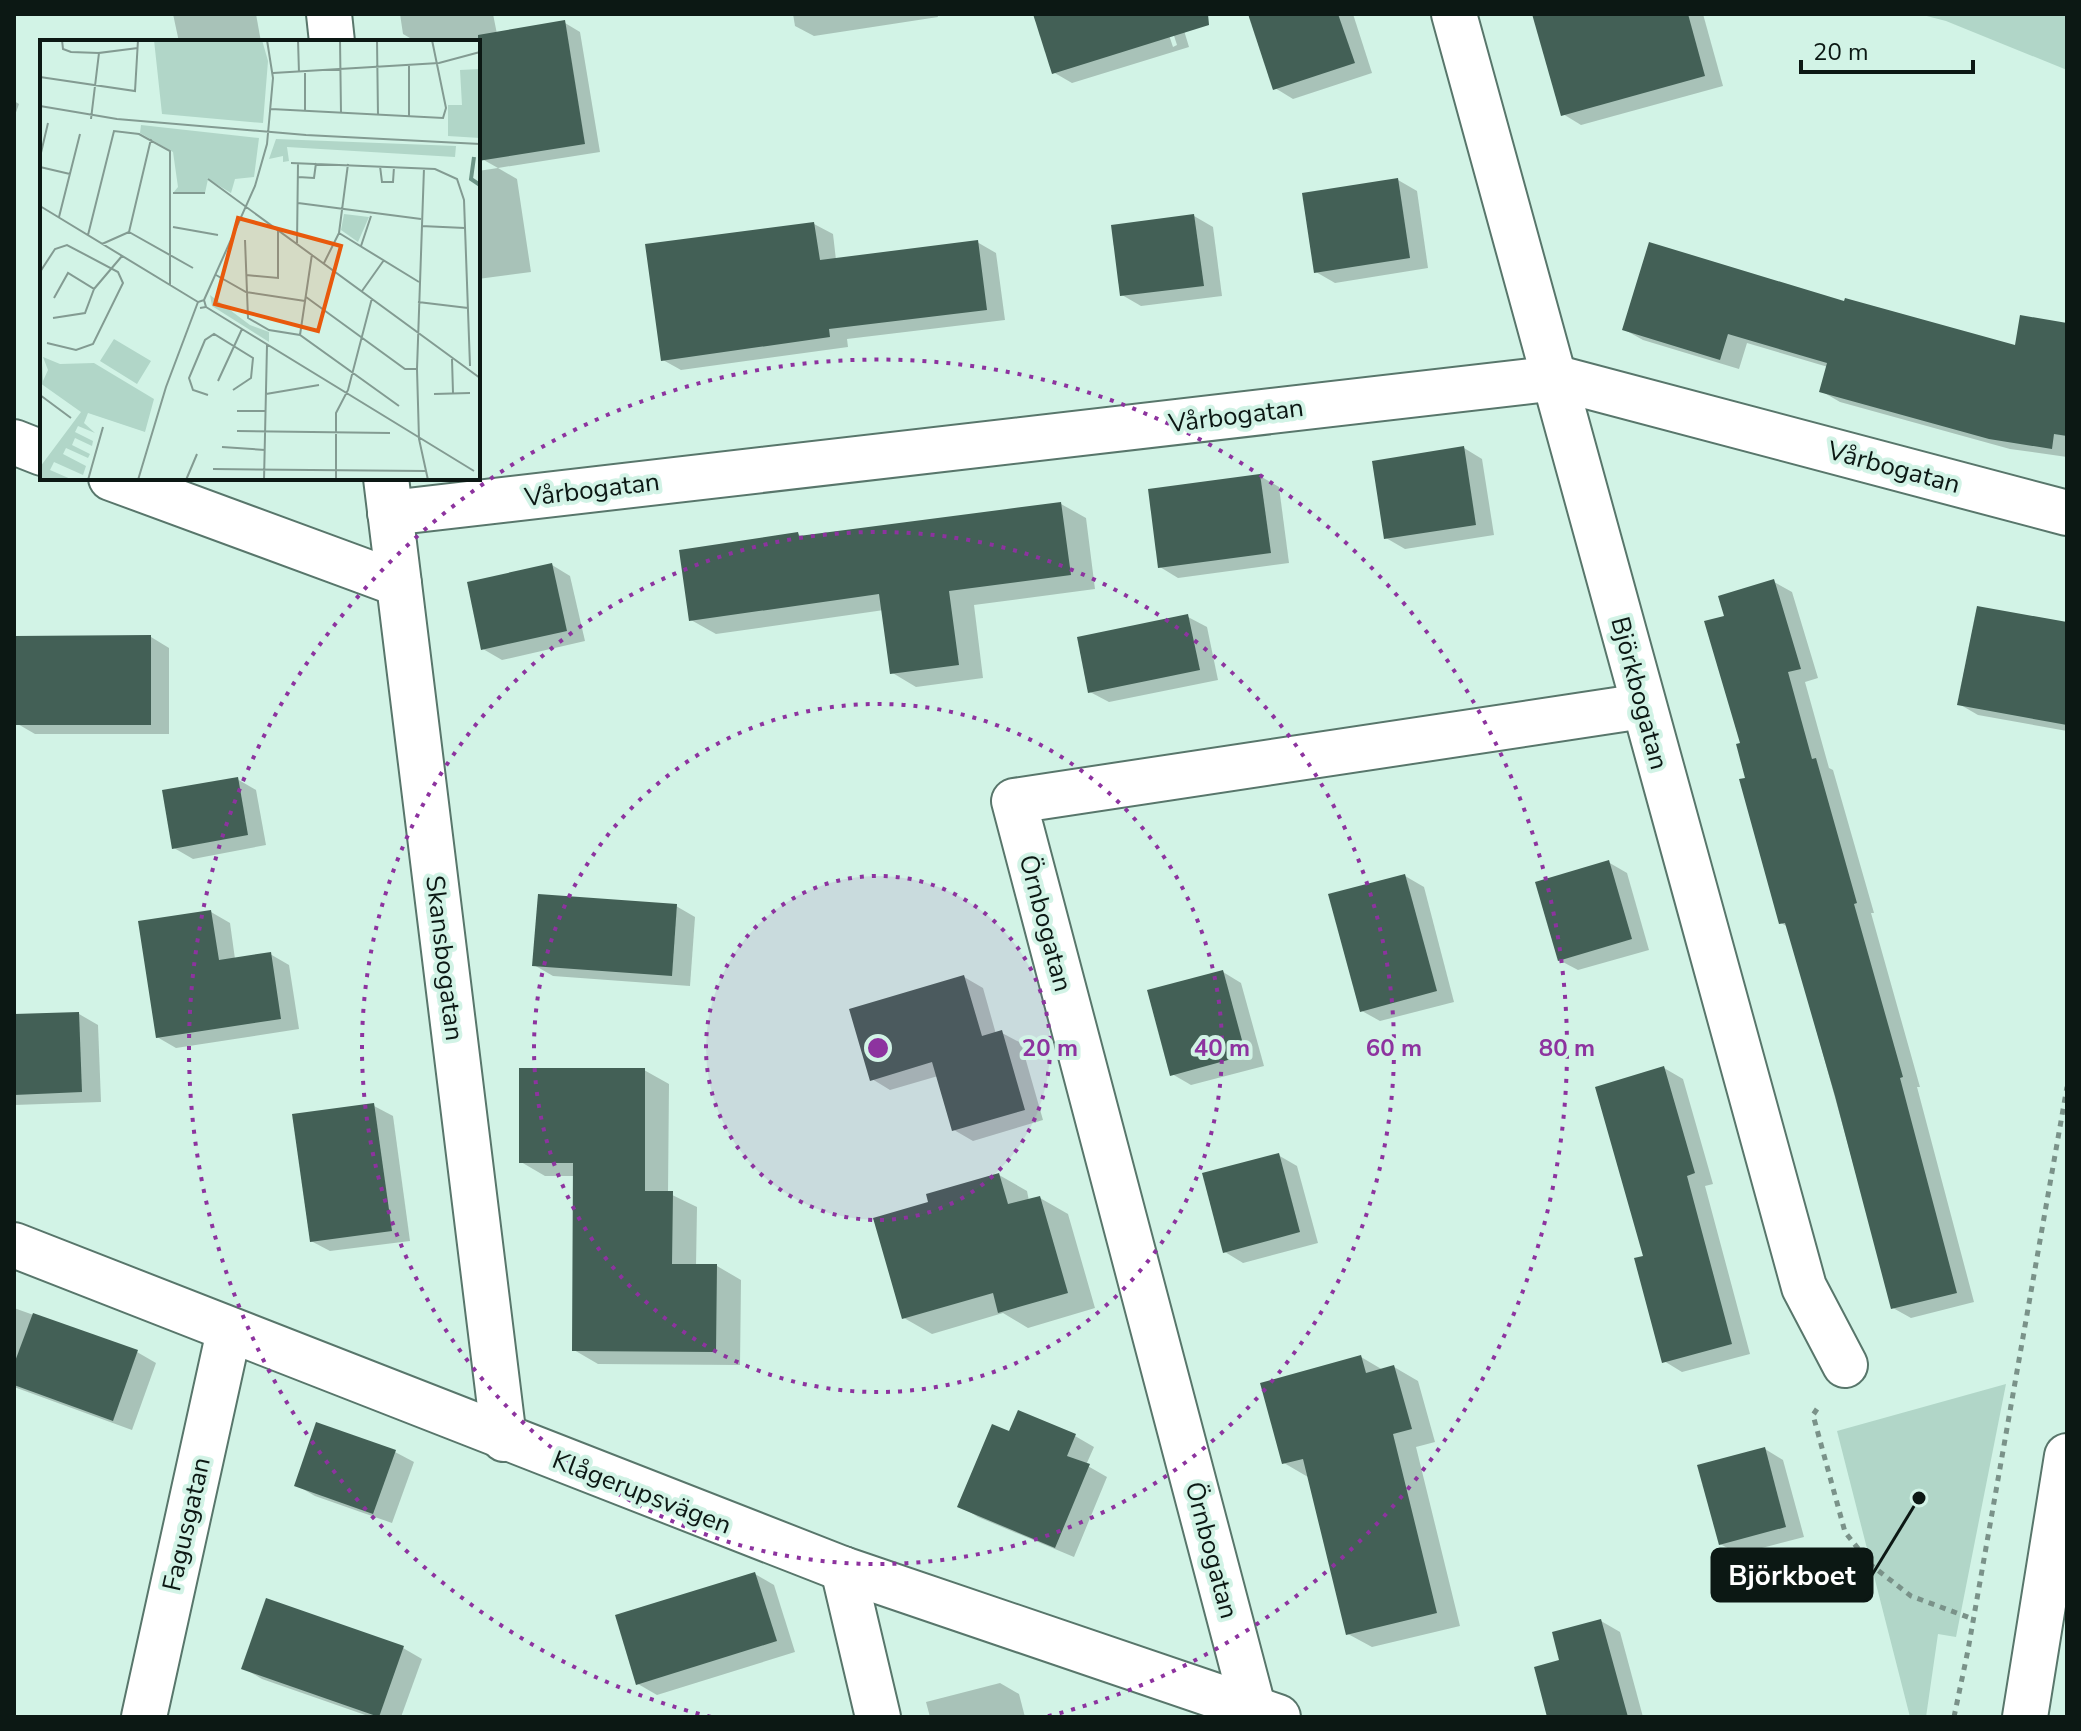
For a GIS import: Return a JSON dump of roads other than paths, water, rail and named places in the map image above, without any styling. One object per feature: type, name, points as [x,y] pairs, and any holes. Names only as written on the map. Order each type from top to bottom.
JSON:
[{"type":"street","points":[[329,14],[332,40]]},
{"type":"street","name":"Björkbogatan","points":[[1454,14],[1557,378],[1643,706],[1804,1287],[1845,1365]]},
{"type":"street","name":"Vårbogatan","points":[[388,495],[1557,378],[2067,513]]},
{"type":"street","points":[[14,442],[40,452]]},
{"type":"street","points":[[116,480],[399,584]]},
{"type":"street","name":"Skansbogatan","points":[[388,495],[504,1439]]},
{"type":"street","name":"Örnbogatan","points":[[1265,1712],[1014,801],[1643,706]]},
{"type":"street","name":"Klågerupsvägen","points":[[14,1245],[843,1569],[1265,1712]]},
{"type":"street","name":"Fagusgatan","points":[[144,1717],[229,1331]]},
{"type":"street","points":[[2025,1717],[2067,1456]]},
{"type":"street","points":[[843,1569],[878,1717]]},
{"type":"place","name":"Björkboet","points":[[1919,1498]]}]
